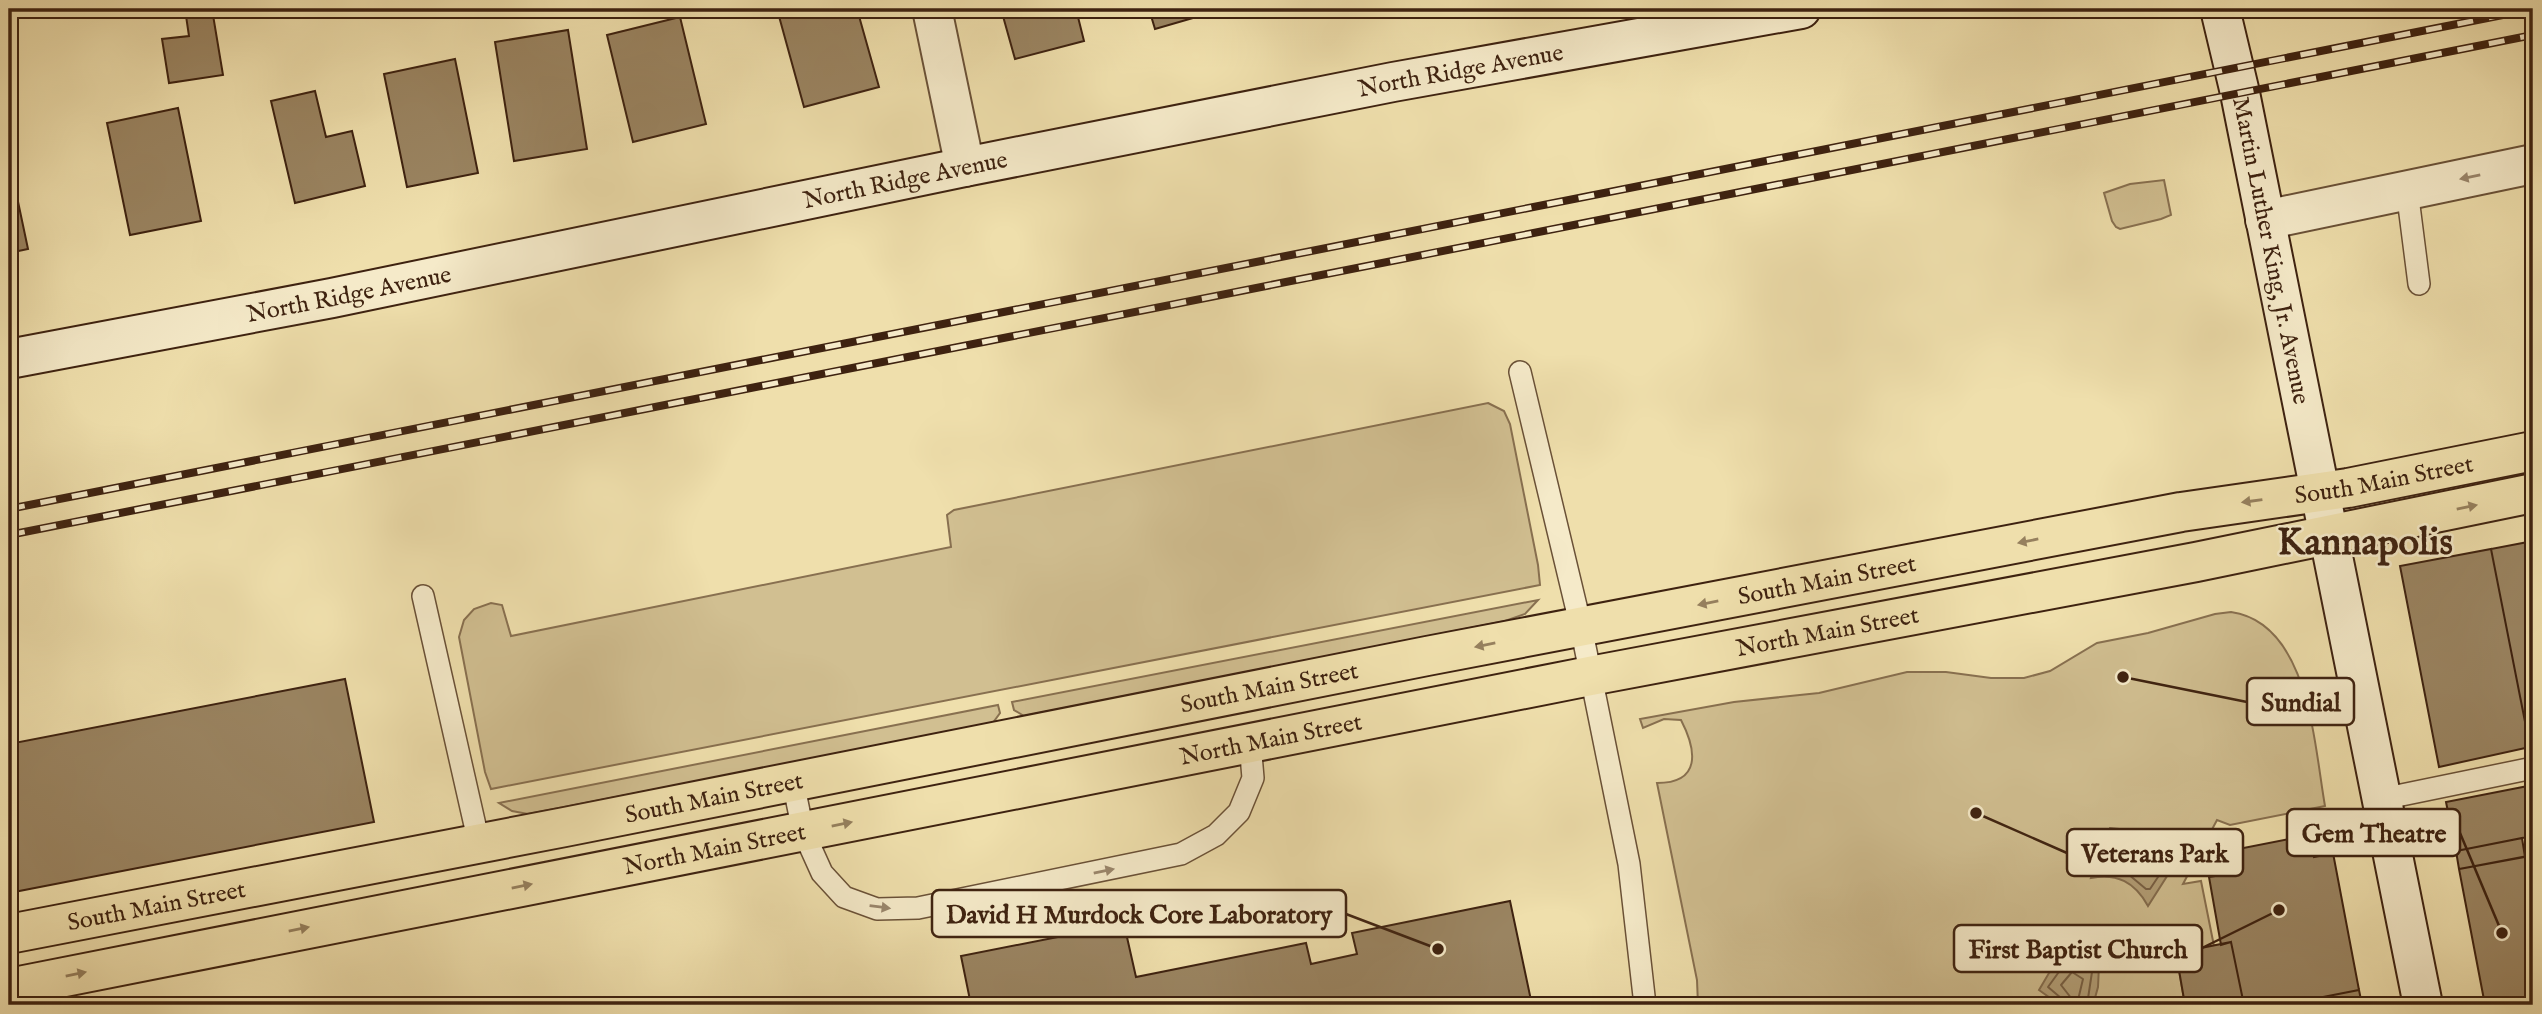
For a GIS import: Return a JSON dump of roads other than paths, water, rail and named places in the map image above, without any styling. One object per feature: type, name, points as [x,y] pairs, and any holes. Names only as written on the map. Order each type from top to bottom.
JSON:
[{"type":"main road","name":"South Main Street","points":[[9,933],[2181,512],[2320,492],[2533,452]]},
{"type":"main road","name":"North Main Street","points":[[9,988],[1591,676],[2328,536],[2533,493]]},
{"type":"street","points":[[932,9],[964,167]]},
{"type":"street","name":"North Ridge Avenue","points":[[9,359],[345,296],[964,167],[1393,82],[1801,9]]},
{"type":"street","name":"Martin Luther King, Jr. Avenue","points":[[2220,9],[2240,93],[2423,1005]]},
{"type":"street","points":[[2265,220],[2533,164]]},
{"type":"lane","points":[[2407,190],[2419,284]]},
{"type":"lane","points":[[1520,372],[1581,627],[1629,864],[1645,1005]]},
{"type":"lane","points":[[422,596],[479,843]]},
{"type":"lane","points":[[793,782],[803,831],[822,873],[844,897],[877,909],[918,908],[1181,854],[1216,835],[1239,812],[1253,778],[1250,743]]},
{"type":"lane","points":[[2382,799],[2533,768]]},
{"type":"water","points":[[2110,828],[2129,831],[2146,838],[2162,848],[2176,862],[2148,906],[2137,891],[2124,881],[2109,877],[2091,878]]},
{"type":"water","points":[[2072,950],[2085,960],[2099,965],[2098,987],[2093,1005],[2060,1005],[2039,990],[2049,973]]},
{"type":"railway","points":[[9,509],[2533,9]]},
{"type":"railway","points":[[9,535],[2533,35]]},
{"type":"place","name":"Sundial","points":[[2123,677]]},
{"type":"place","name":"Veterans Park","points":[[1976,813]]},
{"type":"place","name":"First Baptist Church","points":[[2279,910]]},
{"type":"place","name":"Gem Theatre","points":[[2502,933]]},
{"type":"place","name":"David H Murdock Core Laboratory","points":[[1438,949]]},
{"type":"district","name":"Kannapolis","points":[[2365,541]]}]
